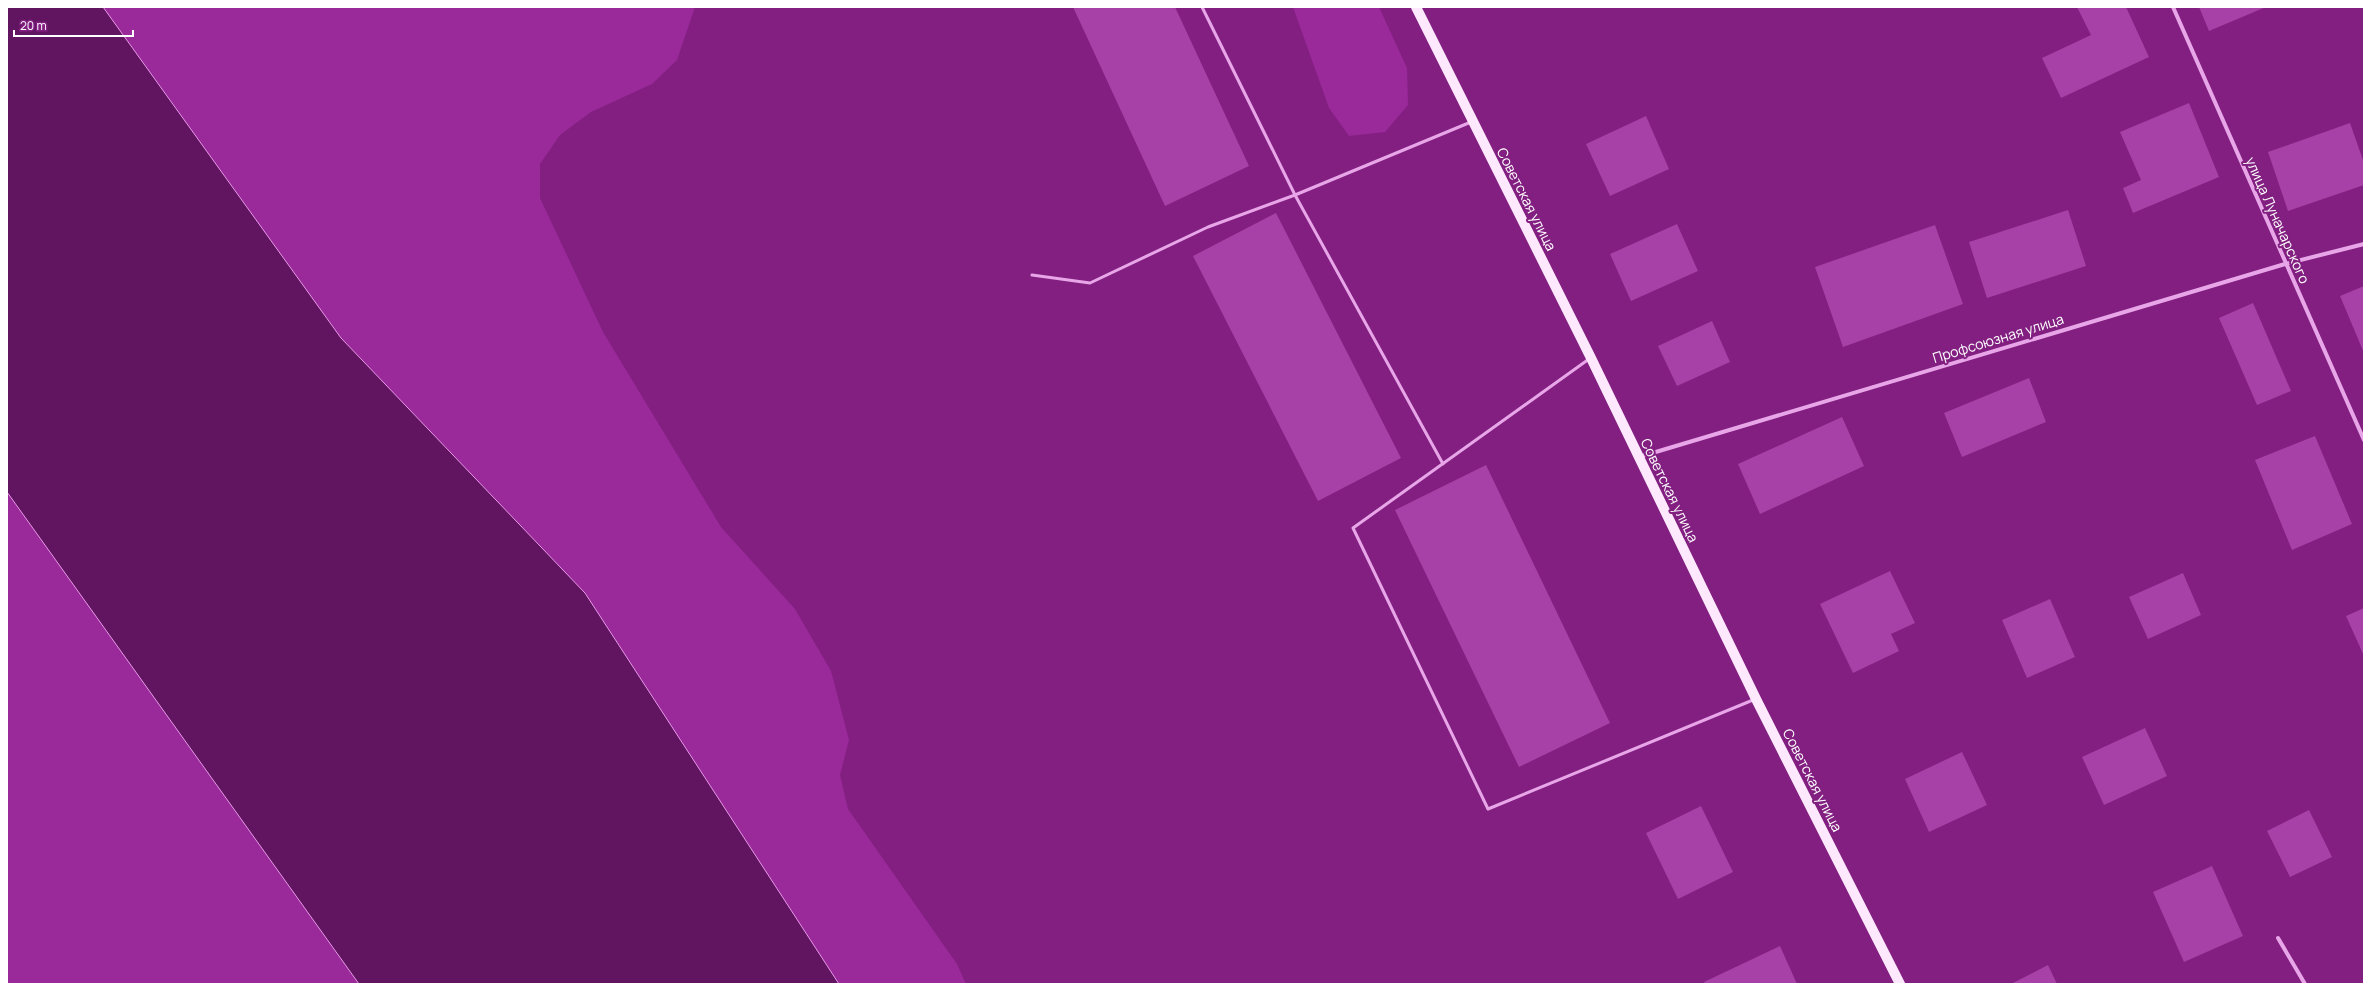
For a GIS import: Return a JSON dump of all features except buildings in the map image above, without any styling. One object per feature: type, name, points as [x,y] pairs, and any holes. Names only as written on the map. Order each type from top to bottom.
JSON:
[{"type":"main road","name":"Советская улица","points":[[1416,7],[1590,358],[1756,699],[1900,984]]},
{"type":"street","name":"улица Луначарского","points":[[2173,7],[2285,264],[2364,440]]},
{"type":"street","name":"Профсоюзная улица","points":[[1638,457],[2285,264],[2364,244]]},
{"type":"street","points":[[2278,938],[2305,984]]},
{"type":"lane","points":[[1202,7],[1295,195],[1443,464]]},
{"type":"lane","points":[[1032,275],[1090,283],[1208,227],[1295,195],[1472,121]]},
{"type":"lane","points":[[1590,358],[1353,528],[1488,809],[1756,699]]},
{"type":"shaded area","points":[[7,7],[103,7],[341,338],[585,593],[839,984],[359,984],[7,492]]},
{"type":"shaded area","points":[[103,7],[695,7],[677,60],[652,84],[591,112],[560,135],[540,164],[540,198],[603,332],[721,527],[795,609],[831,671],[849,740],[840,775],[848,809],[957,964],[966,984],[839,984],[585,593],[341,338]]},
{"type":"shaded area","points":[[1293,7],[1379,7],[1407,68],[1408,105],[1385,132],[1349,136],[1329,108]]},
{"type":"shaded area","points":[[7,492],[9,494],[359,984],[7,984]]}]
